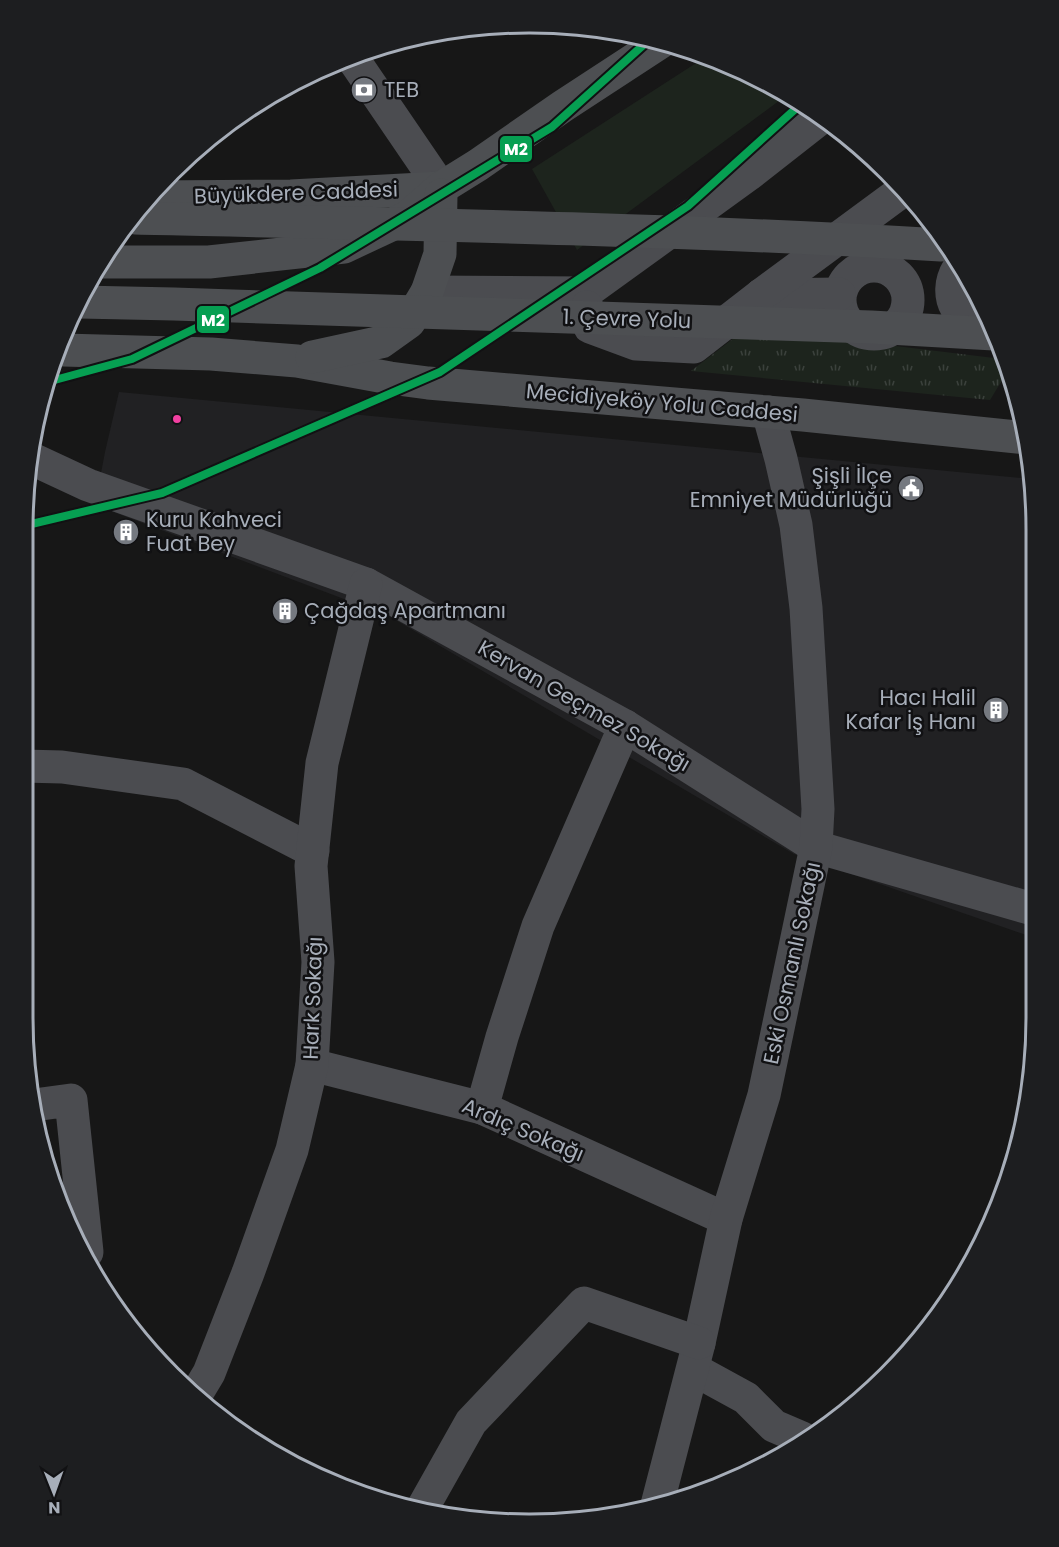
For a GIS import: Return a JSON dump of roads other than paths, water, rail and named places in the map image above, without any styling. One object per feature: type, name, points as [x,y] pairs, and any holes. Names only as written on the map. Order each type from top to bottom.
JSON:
[{"type":"main road","name":"Büyükdere Caddesi","points":[[112,262],[209,262],[345,247],[408,217],[441,188],[652,49]]},
{"type":"main road","name":"Büyükdere Caddesi","points":[[161,197],[291,196],[441,188]]},
{"type":"main road","points":[[67,350],[211,354],[297,361],[381,342],[409,322],[427,292],[440,254],[441,188]]},
{"type":"main road","points":[[143,218],[588,229],[935,245]]},
{"type":"main road","name":"1. Çevre Yolu","points":[[88,302],[871,327],[986,334]]},
{"type":"main road","name":"Mecidiyeköy Yolu Caddesi","points":[[297,361],[390,378],[1017,437]]},
{"type":"street","points":[[357,64],[441,188]]},
{"type":"street","points":[[427,292],[585,293],[748,175],[814,123]]},
{"type":"street","points":[[585,293],[590,327],[636,344],[694,347],[897,195]]},
{"type":"street","points":[[955,275],[951,288],[952,299],[957,310],[976,324],[981,324]]},
{"type":"street","points":[[761,295],[839,294]]},
{"type":"street","name":"Eski Osmanlı Sokağı","points":[[659,1497],[696,1356],[726,1219],[764,1095],[816,847],[818,809],[806,608],[796,525],[768,412]]},
{"type":"street","name":"Kervan Geçmez Sokağı","points":[[38,462],[88,485],[366,584],[625,726],[816,847],[1026,907]]},
{"type":"street","name":"Hark Sokağı","points":[[200,1389],[209,1373],[292,1150],[312,1065],[318,962],[311,866],[322,763],[366,584]]},
{"type":"street","points":[[482,1108],[538,926],[625,726]]},
{"type":"street","points":[[33,766],[62,767],[183,784],[313,851]]},
{"type":"street","name":"Ardıç Sokağı","points":[[312,1065],[482,1108],[726,1219]]},
{"type":"street","points":[[41,1104],[71,1100],[86,1240]]},
{"type":"street","points":[[426,1502],[471,1422],[584,1303],[696,1356],[746,1398],[774,1426],[796,1436]]},
{"type":"place","name":"TEB","points":[[364,90]]},
{"type":"place","name":"Şişli İlçe Emniyet Müdürlüğü","points":[[911,488]]},
{"type":"place","name":"Kuru Kahveci Fuat Bey","points":[[126,532]]},
{"type":"place","name":"Çağdaş Apartmanı","points":[[285,611]]},
{"type":"place","name":"Hacı Halil Kafar İş Hanı","points":[[996,710]]}]
